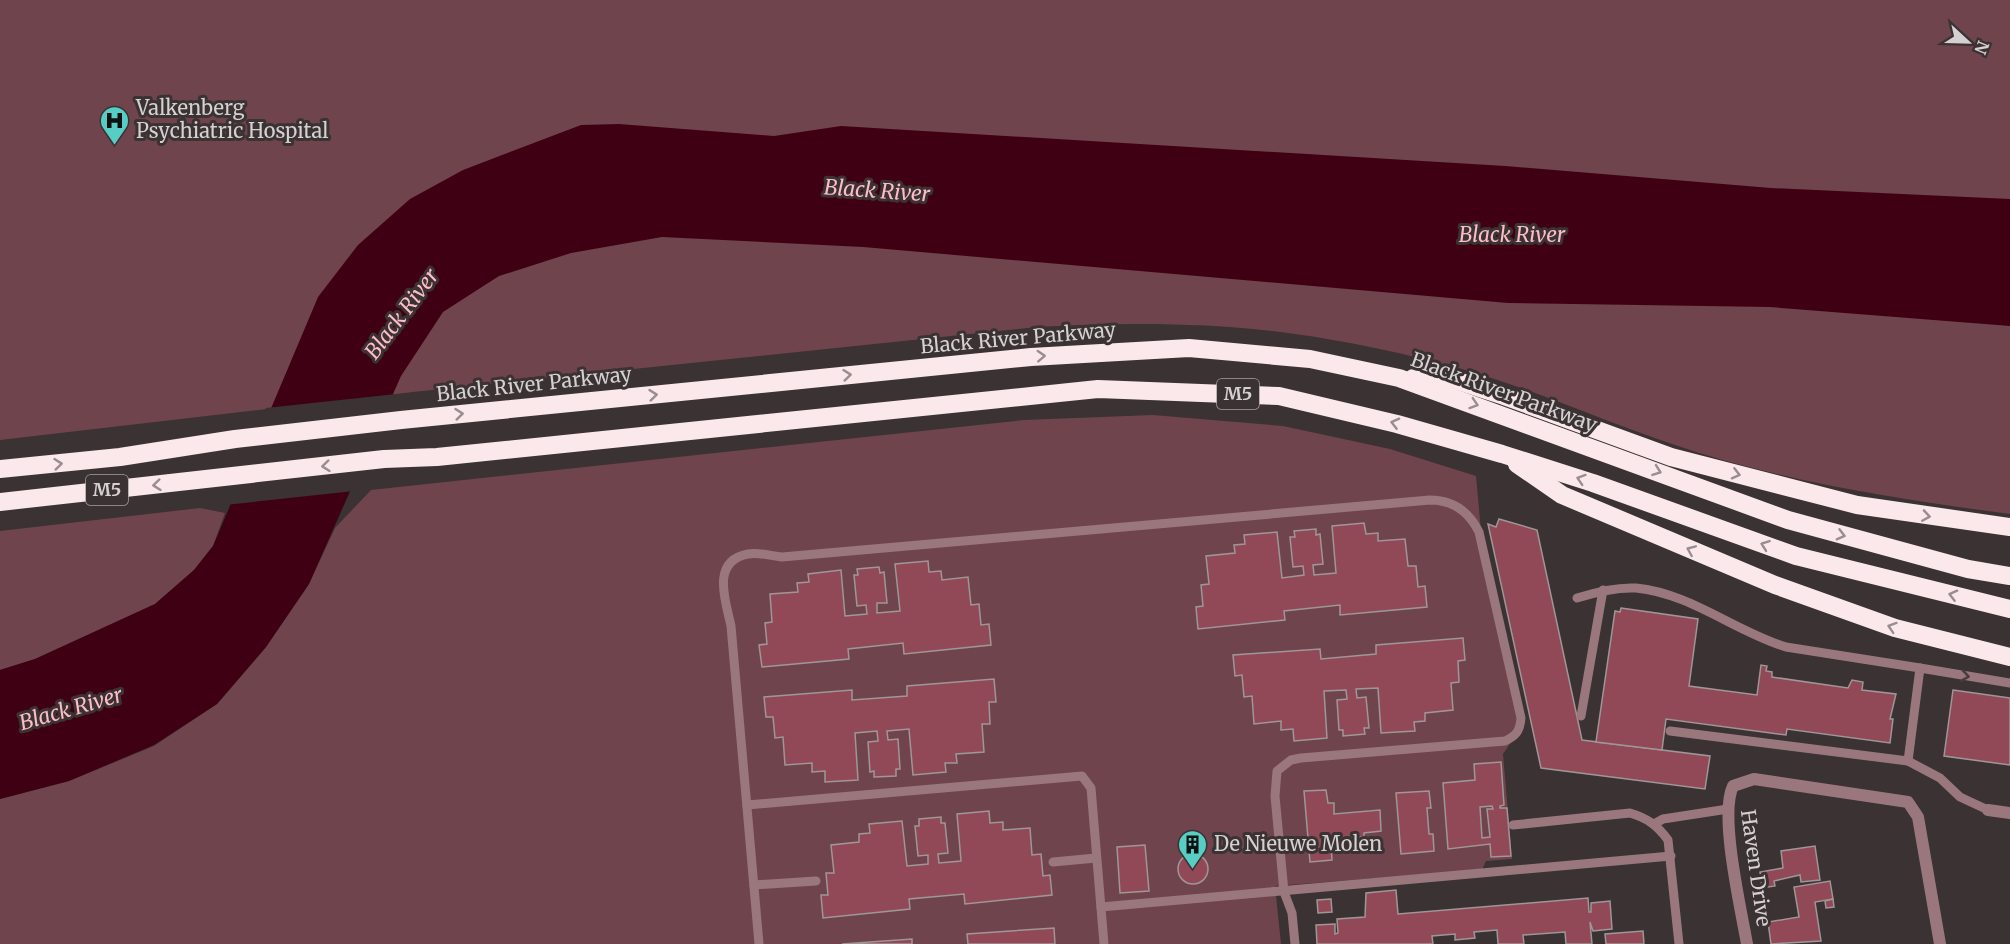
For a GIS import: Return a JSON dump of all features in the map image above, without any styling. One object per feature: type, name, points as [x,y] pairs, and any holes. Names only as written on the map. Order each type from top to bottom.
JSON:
[{"type":"highway","name":"Black River Parkway","points":[[0,469],[120,457],[236,439],[401,420],[1019,358],[1189,348],[1310,359],[1399,378],[1788,520],[1968,569],[2010,576]]},
{"type":"highway","points":[[1399,378],[1449,378],[1671,457],[1857,505],[2010,526]]},
{"type":"highway","name":"M5","points":[[0,502],[384,459],[437,457],[1098,389],[1279,396],[1397,424],[1502,454],[1593,483],[1796,556],[2010,609]]},
{"type":"highway","points":[[1502,454],[1562,495],[1775,585],[1894,628],[2010,657]]},
{"type":"street","points":[[1728,802],[1733,786],[1754,779],[1908,801],[1914,809],[1921,831],[1940,944]]},
{"type":"street","name":"Haven Drive","points":[[1728,802],[1747,944]]},
{"type":"street","points":[[1988,810],[2010,813]]},
{"type":"lane","points":[[759,944],[731,626],[722,591],[725,573],[729,566],[742,556],[754,554],[782,557],[1430,500],[1455,505],[1475,524],[1482,542],[1521,718],[1520,729],[1514,737],[1504,741],[1301,758],[1283,764],[1277,771],[1275,796],[1284,892],[1292,913],[1295,944]]},
{"type":"lane","points":[[1577,598],[1603,590],[1636,588],[1669,595],[1766,641],[1786,647],[2010,683]]},
{"type":"lane","points":[[1581,716],[1603,590]]},
{"type":"lane","points":[[1908,761],[1920,668]]},
{"type":"lane","points":[[1671,731],[1908,761],[1940,778],[1960,798],[1988,810]]},
{"type":"lane","points":[[747,806],[1076,775],[1086,779],[1091,788],[1104,944]]},
{"type":"lane","points":[[1654,824],[1663,819],[1728,802]]},
{"type":"lane","points":[[1513,825],[1630,813],[1645,817],[1668,840],[1679,944]]},
{"type":"lane","points":[[1101,907],[1671,856]]},
{"type":"lane","points":[[1053,862],[1096,858]]},
{"type":"lane","points":[[754,885],[816,881]]},
{"type":"shaded area","points":[[0,0],[2010,0],[2010,514],[1882,495],[1754,468],[1653,437],[1498,380],[1401,354],[1291,333],[1219,326],[1110,324],[1037,327],[413,392],[0,440]]},
{"type":"shaded area","points":[[1153,415],[1283,426],[1390,449],[1476,476],[1482,542],[1520,729],[1503,754],[1512,859],[1486,861],[1482,870],[1275,886],[1281,944],[0,944],[0,799],[69,781],[154,746],[217,704],[266,647],[309,584],[335,528],[371,490],[1024,420]]},
{"type":"shaded area","points":[[200,508],[225,513],[213,546],[194,570],[155,604],[35,659],[0,670],[0,531]]},
{"type":"water","name":"Black River","points":[[619,124],[774,136],[841,126],[1505,166],[1771,188],[2010,199],[2010,326],[1770,307],[1508,303],[863,247],[662,237],[571,253],[499,276],[443,312],[401,376],[309,584],[266,647],[217,704],[154,745],[69,781],[0,799],[0,670],[35,659],[155,604],[194,570],[213,546],[318,297],[358,245],[410,199],[463,170],[581,125]]},
{"type":"pier","points":[[396,394],[354,491],[225,505],[266,408]]},
{"type":"building","points":[[1499,519],[1537,530],[1582,740],[1710,756],[1705,789],[1541,768],[1488,524],[1496,527]]},
{"type":"building","points":[[1364,523],[1366,534],[1378,533],[1378,541],[1405,539],[1408,566],[1416,566],[1418,587],[1425,586],[1427,607],[1340,615],[1340,605],[1284,611],[1285,620],[1198,629],[1196,607],[1203,606],[1201,585],[1209,584],[1206,556],[1235,553],[1234,545],[1245,544],[1244,535],[1277,532],[1282,578],[1304,575],[1303,566],[1293,567],[1290,537],[1295,537],[1294,531],[1316,529],[1316,535],[1320,534],[1323,564],[1313,565],[1314,575],[1336,573],[1332,526]]},
{"type":"building","points":[[928,561],[929,572],[941,571],[942,580],[968,577],[971,605],[979,604],[981,625],[989,624],[991,645],[904,654],[903,643],[848,649],[849,659],[762,667],[759,645],[767,644],[765,623],[772,622],[770,594],[798,592],[797,583],[809,582],[808,574],[841,570],[845,616],[867,614],[866,605],[857,606],[854,575],[858,575],[857,569],[879,567],[880,573],[884,572],[887,603],[877,603],[877,613],[900,611],[895,564]]},
{"type":"building","points":[[1621,608],[1698,619],[1689,686],[1757,695],[1761,665],[1767,666],[1766,671],[1772,672],[1772,677],[1848,688],[1852,680],[1863,682],[1862,690],[1896,694],[1890,719],[1893,719],[1890,743],[1787,729],[1786,735],[1666,719],[1662,750],[1596,742],[1615,611],[1620,612]]},
{"type":"building","points":[[1463,638],[1465,660],[1458,661],[1459,682],[1451,683],[1453,710],[1425,713],[1425,721],[1414,722],[1415,731],[1381,733],[1378,688],[1356,689],[1357,698],[1366,697],[1369,728],[1364,728],[1365,734],[1343,736],[1343,730],[1339,730],[1337,700],[1347,699],[1346,690],[1324,691],[1327,738],[1294,741],[1293,729],[1281,730],[1281,721],[1254,724],[1252,696],[1244,697],[1242,675],[1235,676],[1233,655],[1320,649],[1321,659],[1376,654],[1376,645]]},
{"type":"building","points":[[994,679],[996,702],[989,702],[990,724],[982,724],[984,752],[956,754],[957,763],[945,763],[946,772],[913,775],[909,729],[887,731],[888,740],[898,739],[900,769],[896,769],[896,776],[874,777],[874,771],[870,772],[868,742],[878,741],[877,731],[855,733],[858,780],[825,782],[825,771],[812,772],[812,763],[785,765],[783,737],[775,738],[773,717],[766,717],[764,697],[852,690],[852,700],[907,696],[907,686]]},
{"type":"building","points":[[1953,690],[2010,698],[2010,765],[1944,756]]},
{"type":"building","points":[[1501,762],[1504,805],[1500,808],[1507,808],[1511,856],[1491,857],[1490,844],[1448,849],[1443,783],[1475,780],[1474,764]],"holes":[[[1492,806],[1493,809],[1487,809],[1490,837],[1482,838],[1480,807]]]},
{"type":"building","points":[[1326,790],[1328,803],[1334,803],[1334,814],[1380,810],[1381,831],[1364,833],[1364,837],[1336,839],[1337,846],[1331,846],[1332,860],[1310,862],[1304,791]]},
{"type":"building","points":[[1429,791],[1431,808],[1427,808],[1429,834],[1433,834],[1434,851],[1401,854],[1396,793]]},
{"type":"building","points":[[989,811],[990,823],[1003,822],[1003,830],[1030,828],[1032,855],[1041,854],[1043,876],[1050,875],[1052,895],[965,904],[964,894],[909,899],[910,909],[823,918],[821,895],[828,895],[826,873],[834,873],[831,845],[859,842],[859,834],[870,833],[869,824],[902,821],[907,866],[928,864],[928,855],[918,856],[915,826],[919,826],[919,819],[941,817],[941,823],[945,823],[948,853],[938,854],[939,863],[961,861],[957,814]]},
{"type":"building","points":[[1145,845],[1149,891],[1120,893],[1117,847]]},
{"type":"building","points":[[1815,846],[1820,880],[1801,882],[1800,875],[1774,881],[1775,886],[1762,888],[1760,872],[1783,868],[1781,851]]},
{"type":"building","name":"De Nieuwe Molen","points":[[1193,854],[1199,855],[1207,863],[1207,875],[1199,883],[1193,884],[1187,883],[1179,875],[1178,869],[1179,863],[1187,855]]},
{"type":"building","points":[[1830,881],[1833,899],[1815,902],[1821,941],[1771,944],[1768,922],[1799,917],[1794,887]]},
{"type":"building","points":[[1396,890],[1398,914],[1588,898],[1589,912],[1591,912],[1591,903],[1610,901],[1612,929],[1593,931],[1590,922],[1592,944],[1566,944],[1565,932],[1523,935],[1524,944],[1498,944],[1497,930],[1474,932],[1475,938],[1455,940],[1455,934],[1432,936],[1433,944],[1317,944],[1316,925],[1335,924],[1335,934],[1338,933],[1337,919],[1365,917],[1366,893]]},
{"type":"building","points":[[1331,899],[1332,912],[1318,913],[1317,900]]},
{"type":"building","points":[[1833,899],[1834,907],[1826,908],[1825,901]]},
{"type":"building","points":[[1054,928],[1055,944],[968,944],[967,934]]},
{"type":"building","points":[[1643,931],[1644,944],[1606,944],[1605,934]]},
{"type":"building","points":[[912,939],[912,944],[842,944]]},
{"type":"place","name":"Valkenberg Psychiatric Hospital","points":[[115,146]]},
{"type":"place","name":"De Nieuwe Molen","points":[[1193,870]]}]
